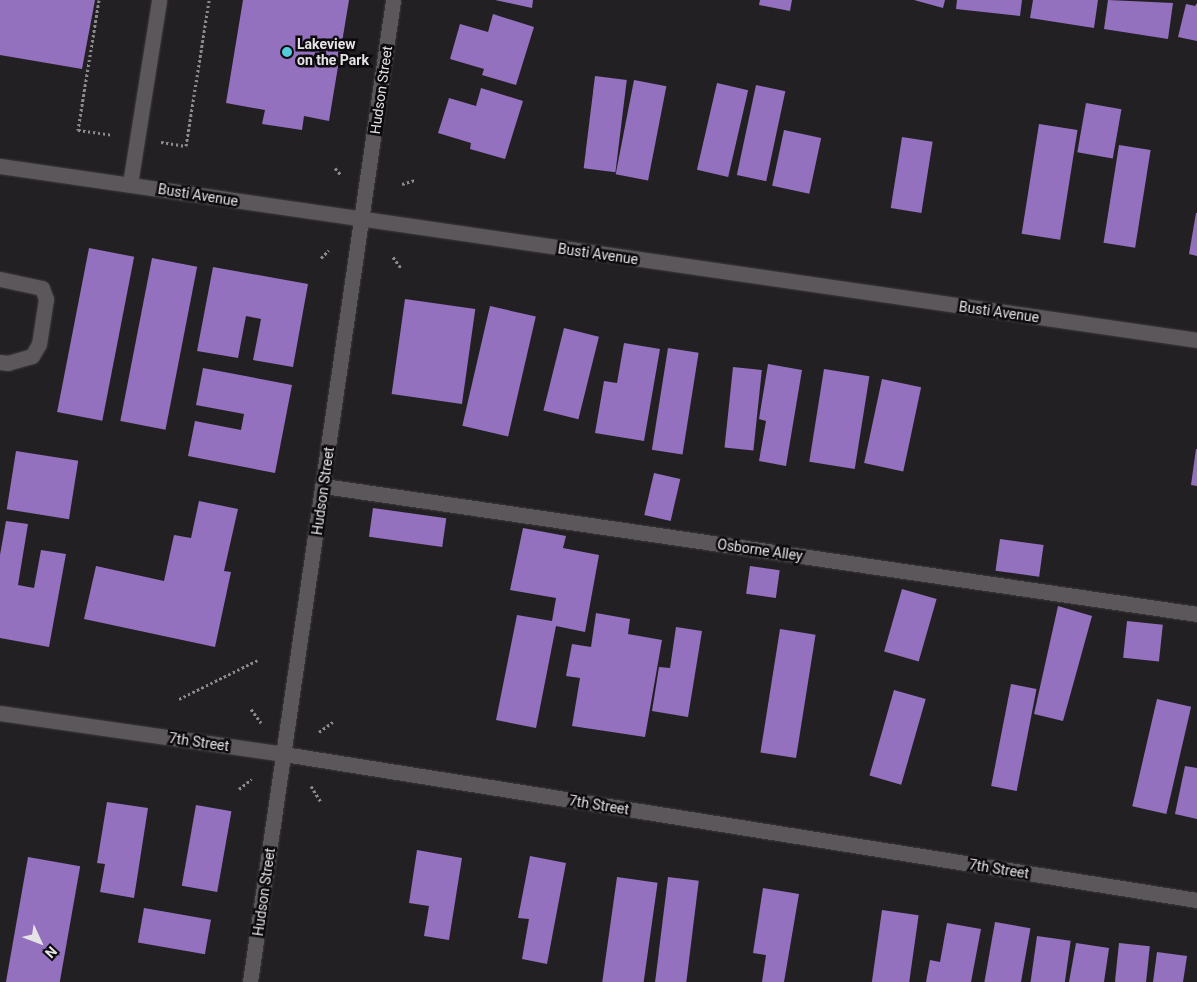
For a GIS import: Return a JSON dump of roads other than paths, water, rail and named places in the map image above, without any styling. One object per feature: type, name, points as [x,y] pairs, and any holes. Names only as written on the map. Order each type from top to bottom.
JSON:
[{"type":"street","points":[[130,184],[159,0]]},
{"type":"street","name":"Hudson Street","points":[[250,982],[363,221],[393,0]]},
{"type":"street","name":"Busti Avenue","points":[[0,166],[130,184],[363,221],[1197,340]]},
{"type":"street","points":[[0,279],[42,288],[46,299],[39,344],[32,356],[8,363],[0,362]]},
{"type":"street","name":"Osborne Alley","points":[[324,486],[1197,614]]},
{"type":"street","name":"7th Street","points":[[0,713],[284,754],[1197,900]]},
{"type":"place","name":"Lakeview on the Park","points":[[287,52]]}]
